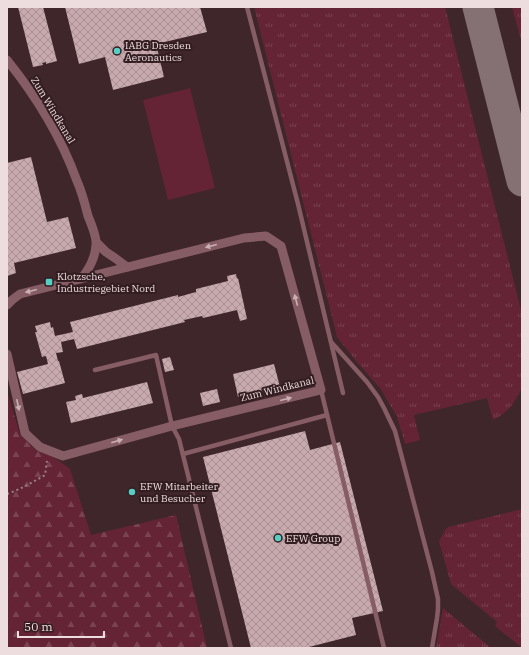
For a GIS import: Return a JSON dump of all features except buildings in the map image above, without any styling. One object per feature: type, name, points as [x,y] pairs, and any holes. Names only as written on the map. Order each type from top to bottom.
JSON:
[{"type":"street","name":"Zum Windkanal","points":[[7,60],[25,83],[49,120],[64,148],[77,181],[96,243],[94,257],[90,267],[82,278]]},
{"type":"street","name":"Zum Windkanal","points":[[7,305],[20,294],[244,238],[266,236],[282,246],[321,390],[172,426],[63,456],[40,448],[25,433],[7,354]]},
{"type":"street","points":[[96,243],[127,267]]},
{"type":"lane","points":[[247,7],[298,204],[343,393]]},
{"type":"lane","points":[[331,342],[367,382],[384,408],[395,430],[438,599],[438,613],[432,648]]},
{"type":"lane","points":[[95,370],[156,355],[172,426],[179,439],[232,648]]},
{"type":"lane","points":[[321,390],[384,648]]},
{"type":"lane","points":[[183,454],[327,415]]},
{"type":"path","points":[[7,494],[16,491],[45,475],[48,450]]},
{"type":"green space","points":[[254,7],[445,7],[522,314],[522,388],[510,407],[499,417],[493,420],[487,398],[414,415],[420,440],[405,444],[397,417],[380,388],[337,337]]},
{"type":"green space","points":[[512,7],[522,7],[522,44]]},
{"type":"green space","points":[[190,88],[215,188],[168,200],[143,100]]},
{"type":"green space","points":[[7,391],[20,435],[37,451],[55,458],[70,469],[91,535],[176,515],[207,648],[7,648]]},
{"type":"green space","points":[[522,509],[522,648],[495,626],[497,622],[451,584],[439,541],[448,527]]},
{"type":"green space","points":[[443,608],[491,648],[436,648]]},
{"type":"taxiway","points":[[478,7],[522,181]]},
{"type":"place","name":"IABG Dresden Aeronautics","points":[[117,51]]},
{"type":"place","name":"Klotzsche, Industriegebiet Nord","points":[[49,282]]},
{"type":"place","name":"EFW Mitarbeiter und Besucher","points":[[132,492]]},
{"type":"place","name":"EFW Group","points":[[278,538]]}]
